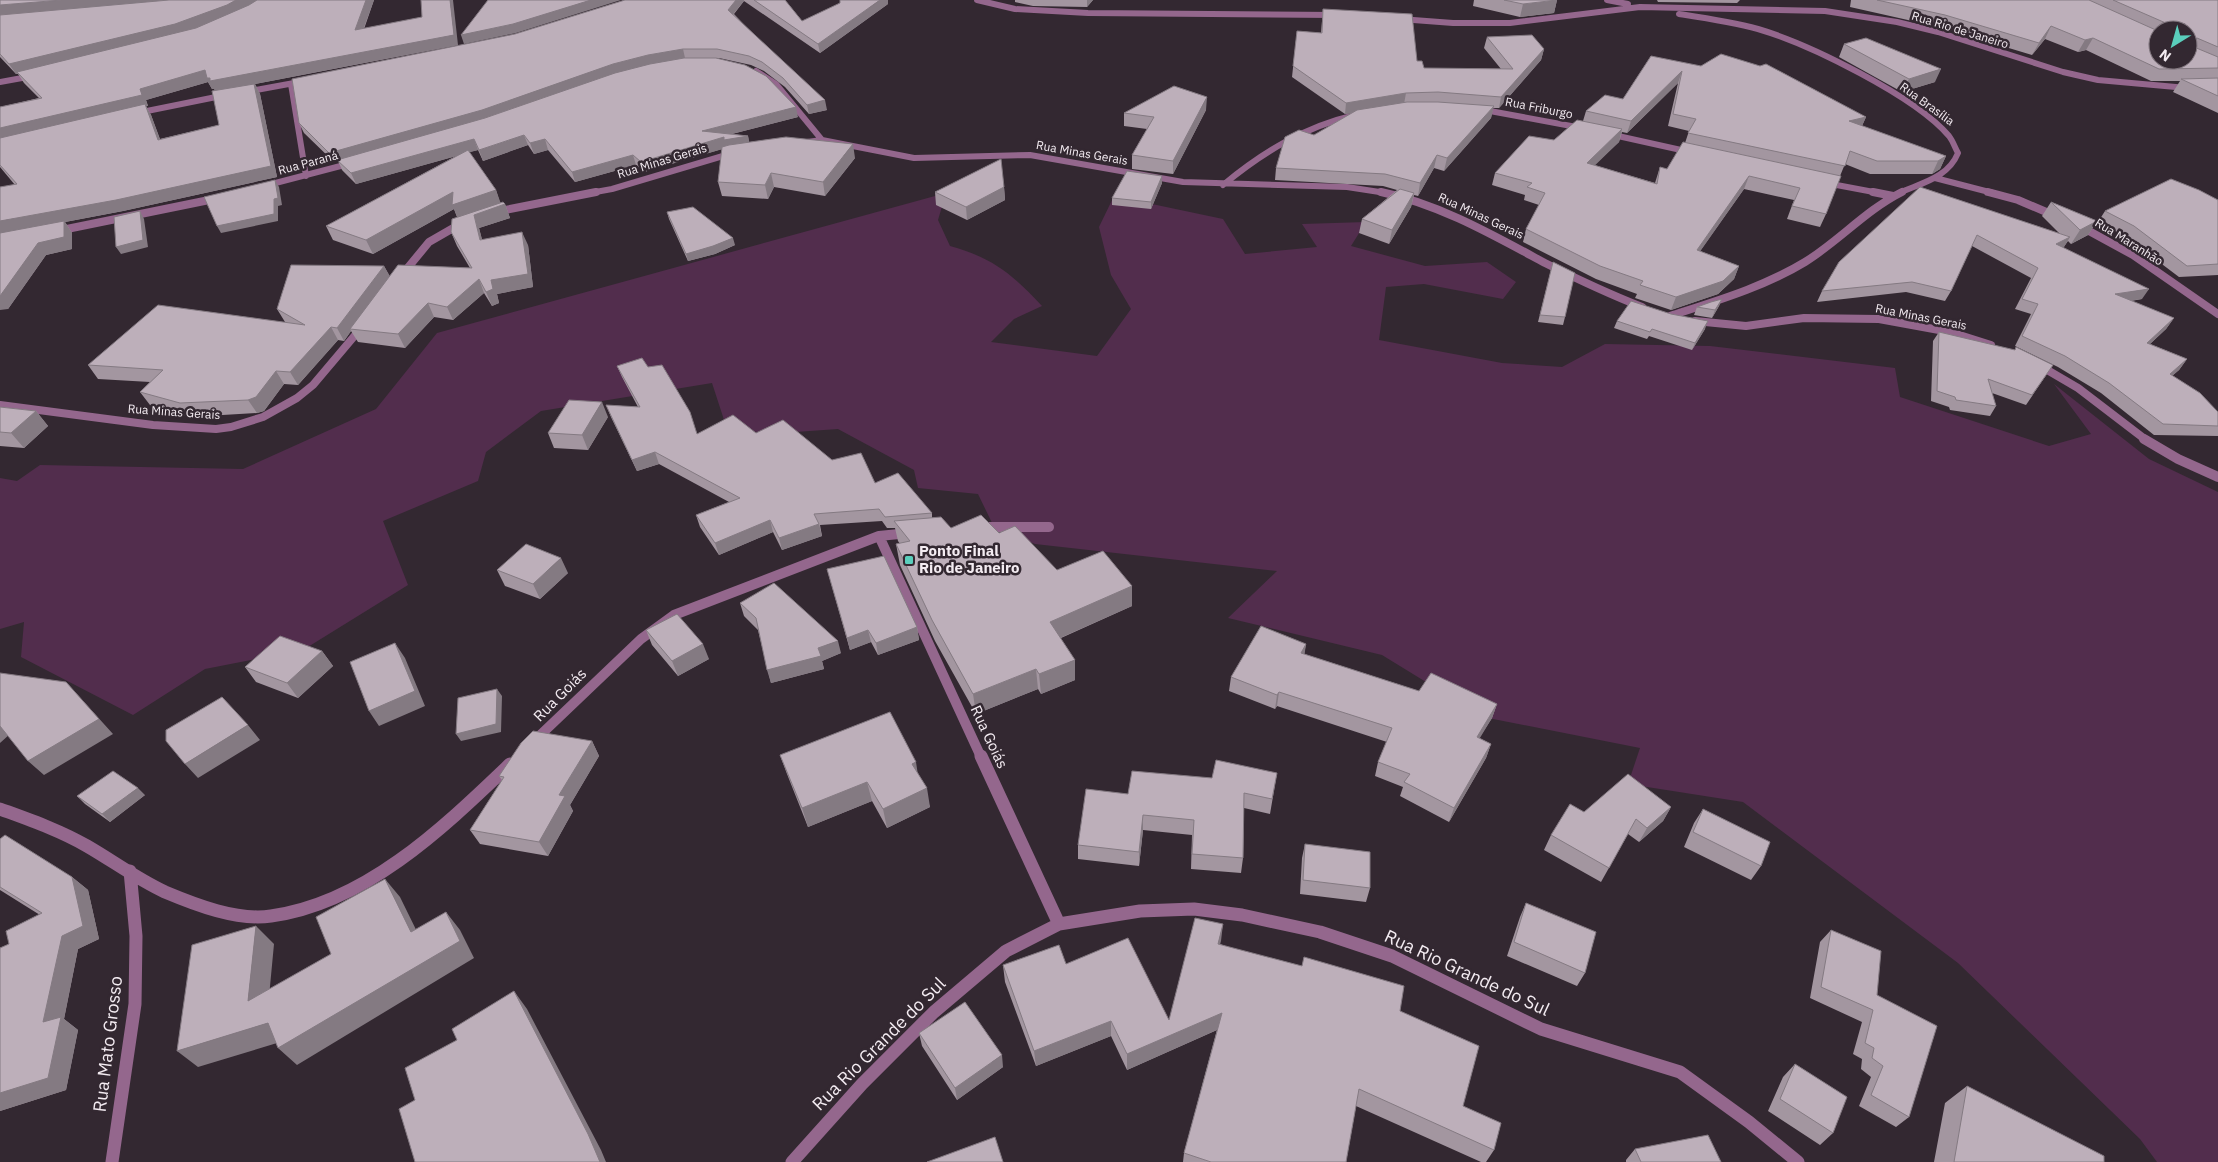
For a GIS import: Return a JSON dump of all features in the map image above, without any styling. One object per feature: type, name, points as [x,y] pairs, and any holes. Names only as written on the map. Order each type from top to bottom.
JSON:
[{"type":"street","points":[[977,0],[1015,9],[1052,12],[1340,15]]},
{"type":"street","points":[[1607,0],[1640,7]]},
{"type":"street","name":"Rua Rio de Janeiro","points":[[1396,19],[1453,23],[1510,23],[1640,7],[1794,9],[1857,15],[1938,32],[2063,72],[2098,80],[2158,87],[2198,87]]},
{"type":"street","name":"Rua Brasília","points":[[1640,7],[1731,23],[1767,32],[1823,55],[1878,84],[1929,118],[1958,147],[1957,158],[1935,178],[1893,196],[1806,261],[1768,280],[1670,316]]},
{"type":"street","points":[[748,69],[759,72],[776,84],[822,140]]},
{"type":"street","points":[[0,82],[37,75]]},
{"type":"street","points":[[130,115],[176,104],[310,80]]},
{"type":"street","points":[[291,84],[306,176]]},
{"type":"street","name":"Rua Friburgo","points":[[1469,108],[1496,111],[1588,130]]},
{"type":"street","points":[[1223,185],[1241,169],[1314,126],[1360,114]]},
{"type":"street","points":[[1598,132],[1702,155]]},
{"type":"street","name":"Rua Minas Gerais","points":[[795,143],[822,140],[912,158],[964,158],[1015,155],[1045,157],[1119,172],[1223,185],[1330,187],[1374,191],[1431,206],[1472,224],[1618,297],[1652,310]]},
{"type":"street","name":"Rua Minas Gerais","points":[[482,215],[612,189],[740,152]]},
{"type":"street","name":"Rua Paraná","points":[[260,187],[362,160]]},
{"type":"street","points":[[1935,178],[2018,200],[2063,219]]},
{"type":"street","points":[[1814,180],[1893,196]]},
{"type":"street","points":[[48,232],[132,217],[224,196]]},
{"type":"street","points":[[395,283],[429,242],[469,220]]},
{"type":"street","name":"Rua Maranhão","points":[[2072,222],[2098,233],[2218,314]]},
{"type":"street","name":"Rua Minas Gerais","points":[[1661,313],[1706,323],[1746,326],[1804,318],[1878,320],[1950,332],[2002,348]]},
{"type":"street","name":"Rua Minas Gerais","points":[[0,405],[153,425],[216,429],[231,427],[263,418],[297,398],[312,385],[365,323]]},
{"type":"street","points":[[2029,360],[2055,372],[2090,395],[2142,438],[2190,466],[2218,477]]},
{"type":"street","points":[[973,528],[1049,527]]},
{"type":"street","name":"Rua Goiás","points":[[130,871],[155,887],[196,902],[243,915],[270,916],[296,910],[332,897],[398,860],[462,810],[634,645],[674,615],[879,536],[924,531]]},
{"type":"street","name":"Rua Goiás","points":[[879,536],[1059,924]]},
{"type":"street","points":[[0,810],[64,834],[130,871]]},
{"type":"street","name":"Rua Mato Grosso","points":[[112,1162],[135,1004],[136,936],[130,871]]},
{"type":"street","name":"Rua Rio Grande do Sul","points":[[792,1162],[862,1084],[934,1012],[1006,951],[1059,924],[1140,911],[1194,909],[1242,915],[1320,932],[1392,956],[1541,1028],[1680,1072],[1750,1122],[1798,1162]]},
{"type":"shaded area","points":[[946,193],[938,220],[950,246],[978,256],[1001,268],[1042,306],[1014,319],[991,342],[1097,356],[1131,309],[1111,275],[1099,227],[1114,196],[1223,219],[1245,254],[1317,247],[1302,224],[1366,222],[1351,246],[1425,266],[1487,262],[1516,282],[1503,299],[1424,284],[1386,287],[1379,340],[1502,363],[1562,367],[1605,344],[1710,346],[1895,368],[1900,397],[2049,446],[2091,434],[2054,384],[2149,459],[2218,492],[2218,1162],[2157,1162],[2140,1139],[1958,963],[1743,802],[1628,784],[1640,748],[1483,717],[1382,655],[1228,618],[1277,571],[1035,544],[994,527],[978,494],[918,488],[914,470],[838,429],[767,434],[726,426],[712,383],[541,411],[486,452],[478,481],[383,521],[408,585],[303,650],[205,669],[133,715],[21,657],[24,622],[0,629],[0,478],[17,481],[40,465],[243,469],[376,409],[437,333]]},
{"type":"building","points":[[0,0],[62,0],[0,5]]},
{"type":"building","points":[[169,0],[236,0],[175,24],[9,64],[0,54],[0,15]]},
{"type":"building","points":[[257,0],[366,0],[355,30],[422,17],[421,0],[450,0],[454,35],[210,81],[205,70],[140,89],[142,95],[0,128],[0,107],[42,98],[17,72],[196,28]]},
{"type":"building","points":[[488,0],[591,0],[513,24],[461,35]]},
{"type":"building","points":[[625,0],[736,0],[728,10],[825,100],[807,105],[783,78],[762,62],[749,56],[717,49],[683,49],[613,64],[482,110],[329,153],[299,123],[292,79],[515,34]]},
{"type":"building","points":[[754,0],[785,0],[802,21],[840,3],[840,0],[880,0],[818,44]]},
{"type":"building","points":[[1504,0],[1557,0],[1523,4]]},
{"type":"building","points":[[1877,0],[2089,0],[2148,27],[2148,64],[2093,38],[2085,40],[2051,26],[2039,43],[1945,15]]},
{"type":"building","points":[[2113,0],[2218,0],[2218,47],[2198,38],[2198,20],[2159,20]]},
{"type":"building","points":[[1323,9],[1412,14],[1417,61],[1422,61],[1424,68],[1513,69],[1487,37],[1532,35],[1544,49],[1501,97],[1438,92],[1406,93],[1346,103],[1293,66],[1297,31],[1322,33]]},
{"type":"building","points":[[1866,38],[1941,69],[1909,79],[1844,44]]},
{"type":"building","points":[[2198,49],[2218,57],[2218,68],[2198,68]]},
{"type":"building","points":[[1721,54],[1760,66],[1766,64],[1866,117],[1849,121],[1946,156],[1938,161],[1877,161],[1850,151],[1845,166],[1688,133],[1696,119],[1673,114],[1682,71],[1631,121],[1586,111],[1605,95],[1623,99],[1651,56],[1701,66]]},
{"type":"building","points":[[684,58],[716,58],[745,65],[766,76],[796,107],[702,131],[748,136],[724,140],[724,137],[641,162],[633,155],[572,172],[545,139],[530,143],[524,135],[479,150],[474,139],[351,173],[337,160],[485,118],[615,73]]},
{"type":"building","points":[[2218,78],[2218,96],[2181,79]]},
{"type":"building","points":[[254,84],[271,166],[116,200],[0,221],[0,187],[17,184],[0,165],[0,138],[145,104],[158,140],[219,125],[212,91]]},
{"type":"building","points":[[1174,86],[1207,97],[1173,161],[1132,155],[1154,117],[1124,113]]},
{"type":"building","points":[[1407,102],[1494,106],[1447,158],[1437,155],[1420,183],[1385,174],[1276,168],[1285,137],[1299,130],[1314,135],[1357,110]]},
{"type":"building","points":[[1577,120],[1622,129],[1587,163],[1657,184],[1660,167],[1667,169],[1683,142],[1841,176],[1826,214],[1792,206],[1800,188],[1749,176],[1697,250],[1739,266],[1723,281],[1676,297],[1640,285],[1643,281],[1600,266],[1526,229],[1545,193],[1527,187],[1532,183],[1495,173],[1529,136],[1554,140]]},
{"type":"building","points":[[786,137],[853,144],[823,182],[771,173],[765,185],[718,182],[722,147]]},
{"type":"building","points":[[468,150],[496,190],[452,205],[453,192],[366,240],[326,226]]},
{"type":"building","points":[[1001,159],[1004,187],[966,207],[935,192]]},
{"type":"building","points":[[1127,171],[1162,176],[1151,202],[1112,198]]},
{"type":"building","points":[[2171,179],[2218,200],[2218,264],[2187,266],[2134,226],[2105,211]]},
{"type":"building","points":[[275,180],[278,198],[274,199],[274,214],[217,226],[204,197]]},
{"type":"building","points":[[1920,187],[2070,237],[2056,244],[2149,289],[2115,294],[2174,318],[2147,343],[2187,359],[2170,374],[2200,393],[2218,412],[2218,426],[2163,424],[2109,383],[2065,356],[2022,336],[2038,304],[2022,299],[2038,268],[1977,235],[1951,291],[1912,282],[1822,291],[1839,262]]},
{"type":"building","points":[[1400,189],[1414,193],[1392,230],[1362,219]]},
{"type":"building","points":[[503,202],[505,204],[474,215],[480,240],[522,232],[528,274],[491,280],[493,289],[486,292],[479,279],[447,307],[428,303],[398,334],[350,329],[398,265],[472,268],[451,232],[452,219]]},
{"type":"building","points":[[2051,202],[2097,221],[2080,230]]},
{"type":"building","points":[[693,207],[733,238],[686,254],[667,212]]},
{"type":"building","points":[[140,211],[143,240],[116,247],[114,217]]},
{"type":"building","points":[[64,221],[64,237],[38,243],[0,296],[0,233]]},
{"type":"building","points":[[1553,262],[1575,273],[1565,317],[1540,315]]},
{"type":"building","points":[[291,265],[384,266],[337,328],[331,327],[290,372],[276,371],[256,397],[248,400],[180,403],[140,392],[163,370],[88,365],[158,305],[305,325],[277,309]]},
{"type":"building","points":[[1722,299],[1715,310],[1697,307],[1711,302]]},
{"type":"building","points":[[1631,301],[1671,314],[1708,321],[1695,343],[1652,329],[1650,332],[1617,321]]},
{"type":"building","points":[[1939,332],[2015,350],[2016,347],[2053,365],[2032,395],[1988,379],[1996,406],[1956,400],[1955,397],[1937,391]]},
{"type":"building","points":[[642,358],[648,367],[662,365],[690,412],[697,434],[733,415],[756,433],[783,420],[832,460],[861,453],[875,483],[898,473],[932,513],[885,517],[879,509],[814,514],[819,524],[779,538],[770,520],[715,543],[696,515],[740,498],[655,452],[632,460],[606,405],[640,407],[617,366]]},
{"type":"building","points":[[569,400],[602,402],[582,435],[548,433]]},
{"type":"building","points":[[0,407],[36,411],[11,433],[0,432]]},
{"type":"building","points":[[981,515],[999,533],[1015,526],[1057,570],[1103,551],[1132,586],[1050,622],[1075,660],[1039,674],[1036,669],[973,694],[932,620],[896,544],[910,541],[894,521],[941,517],[951,528]]},
{"type":"building","points":[[526,544],[561,558],[533,584],[497,570]]},
{"type":"building","points":[[884,556],[917,627],[876,643],[868,630],[847,638],[827,569]]},
{"type":"building","points":[[774,583],[838,641],[818,648],[821,656],[767,670],[756,618],[740,603]]},
{"type":"building","points":[[677,614],[703,644],[672,661],[646,630]]},
{"type":"building","points":[[1261,626],[1306,644],[1301,653],[1419,691],[1431,673],[1497,704],[1477,737],[1491,744],[1454,808],[1404,782],[1410,774],[1378,762],[1392,728],[1279,692],[1277,695],[1231,677]]},
{"type":"building","points":[[280,636],[322,651],[287,683],[245,667]]},
{"type":"building","points":[[395,643],[415,691],[369,711],[350,662]]},
{"type":"building","points":[[0,673],[66,682],[99,719],[28,761],[0,726]]},
{"type":"building","points":[[497,689],[496,724],[456,734],[458,698]]},
{"type":"building","points":[[222,697],[248,725],[185,764],[166,741],[166,730]]},
{"type":"building","points":[[890,712],[916,762],[912,764],[927,788],[883,809],[867,782],[802,808],[780,755]]},
{"type":"building","points":[[533,731],[592,741],[559,795],[565,796],[539,842],[470,830],[504,777],[499,776],[521,743]]},
{"type":"building","points":[[1216,760],[1277,773],[1272,799],[1244,793],[1243,858],[1192,854],[1194,820],[1143,815],[1139,852],[1078,845],[1086,789],[1128,794],[1132,771],[1212,778]]},
{"type":"building","points":[[113,771],[138,788],[102,814],[77,796]]},
{"type":"building","points":[[1628,774],[1671,807],[1647,828],[1636,819],[1609,868],[1551,835],[1570,804],[1584,812]]},
{"type":"building","points":[[1703,809],[1770,842],[1761,866],[1693,832]]},
{"type":"building","points":[[5,835],[72,877],[83,926],[62,936],[43,1022],[61,1017],[48,1078],[0,1093],[0,948],[9,944],[6,931],[42,913],[0,887],[0,839]]},
{"type":"building","points":[[1305,844],[1370,852],[1370,888],[1303,880]]},
{"type":"building","points":[[385,879],[411,932],[446,912],[460,941],[278,1048],[268,1023],[177,1051],[192,945],[256,926],[248,1001],[331,954],[316,917]]},
{"type":"building","points":[[1526,903],[1596,932],[1585,973],[1514,942]]},
{"type":"building","points":[[1195,918],[1223,924],[1218,944],[1302,966],[1304,957],[1404,986],[1400,1011],[1479,1046],[1463,1106],[1501,1123],[1494,1150],[1359,1089],[1346,1162],[1211,1162],[1184,1153],[1222,1013],[1127,1054],[1111,1021],[1034,1051],[1003,965],[1059,945],[1066,964],[1128,938],[1169,1020]]},
{"type":"building","points":[[1831,930],[1881,951],[1877,995],[1937,1026],[1909,1117],[1871,1095],[1883,1066],[1872,1058],[1874,1048],[1865,1043],[1873,1010],[1821,987]]},
{"type":"building","points":[[514,991],[588,1134],[600,1162],[415,1162],[399,1109],[415,1100],[405,1068],[457,1040],[452,1029]]},
{"type":"building","points":[[965,1002],[1002,1055],[955,1088],[919,1033]]},
{"type":"building","points":[[1795,1064],[1847,1097],[1833,1133],[1780,1099]]},
{"type":"building","points":[[1967,1086],[2104,1156],[2104,1162],[1954,1162]]},
{"type":"building","points":[[1708,1135],[1721,1162],[1641,1162],[1635,1149]]},
{"type":"building","points":[[995,1137],[1003,1162],[927,1162]]},
{"type":"place","name":"Ponto Final Rio de Janeiro","points":[[909,560]]}]
